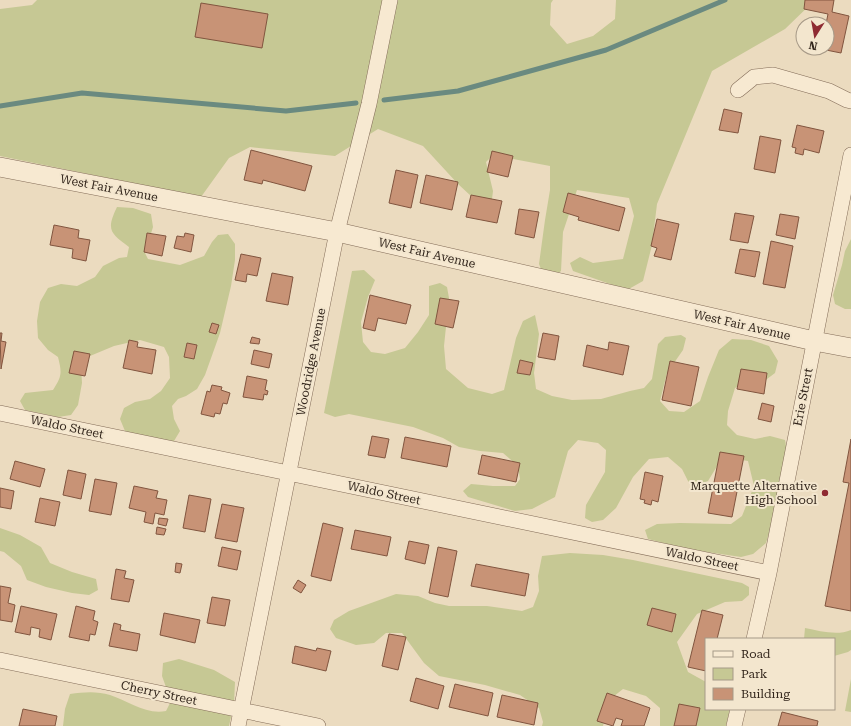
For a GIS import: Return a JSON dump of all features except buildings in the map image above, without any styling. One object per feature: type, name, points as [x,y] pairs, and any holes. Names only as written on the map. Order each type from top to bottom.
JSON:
[{"type":"street","name":"Woodridge Avenue","points":[[238,726],[337,232],[369,104],[390,0]]},
{"type":"street","points":[[738,90],[754,77],[773,75],[829,90],[851,101]]},
{"type":"street","name":"Erie Strert","points":[[754,638],[769,573],[851,155]]},
{"type":"street","name":"West Fair Avenue","points":[[0,167],[337,232],[814,341],[851,348]]},
{"type":"street","name":"Waldo Street","points":[[0,413],[769,573]]},
{"type":"street","name":"Cherry Street","points":[[0,660],[318,726]]},
{"type":"street","points":[[734,726],[738,710]]},
{"type":"green space","points":[[37,0],[553,0],[551,3],[550,25],[567,44],[593,36],[615,19],[616,0],[815,0],[798,16],[795,16],[795,19],[785,29],[712,71],[657,204],[652,245],[643,281],[627,290],[573,271],[570,263],[580,257],[593,263],[623,259],[634,216],[629,198],[577,190],[563,232],[561,271],[554,277],[542,272],[539,264],[550,190],[550,166],[493,155],[486,162],[493,191],[492,199],[480,200],[471,196],[458,184],[423,146],[378,129],[335,156],[250,147],[229,158],[201,197],[0,156],[0,9],[32,5]]},
{"type":"green space","points":[[117,207],[133,208],[151,214],[153,227],[145,253],[148,259],[180,265],[204,256],[218,235],[228,234],[235,244],[235,260],[231,286],[220,333],[205,375],[197,389],[178,399],[172,406],[174,419],[180,431],[174,441],[142,438],[125,431],[120,419],[124,408],[135,402],[150,399],[161,391],[170,378],[169,357],[164,347],[140,340],[114,346],[84,359],[81,367],[82,383],[78,405],[71,415],[58,417],[25,410],[20,401],[25,393],[53,390],[60,378],[61,371],[58,357],[48,350],[38,338],[37,321],[40,302],[48,288],[61,284],[77,286],[95,277],[103,266],[119,258],[127,257],[129,247],[114,234],[111,226]]},
{"type":"green space","points":[[851,239],[851,309],[845,309],[835,304],[833,295],[845,251]]},
{"type":"green space","points":[[364,270],[375,280],[368,297],[361,322],[363,342],[371,352],[385,354],[405,348],[429,315],[429,286],[440,283],[447,287],[449,298],[444,346],[446,369],[468,388],[492,394],[504,390],[516,338],[523,321],[535,315],[539,334],[534,373],[536,389],[552,396],[572,400],[601,399],[644,388],[652,379],[658,344],[665,337],[681,335],[686,338],[683,350],[667,373],[660,401],[669,411],[684,412],[700,401],[719,350],[732,339],[751,340],[769,346],[778,361],[775,373],[763,382],[747,381],[735,388],[728,411],[727,425],[737,435],[755,439],[770,436],[785,440],[787,451],[775,513],[766,543],[753,554],[741,557],[687,549],[648,539],[645,530],[657,524],[731,524],[742,516],[754,486],[748,461],[730,458],[719,463],[708,481],[693,486],[688,481],[682,469],[668,457],[649,459],[633,477],[616,508],[603,520],[592,522],[585,518],[586,505],[605,472],[606,450],[598,443],[578,440],[568,451],[555,497],[532,509],[515,511],[468,497],[463,491],[471,484],[515,486],[520,479],[518,466],[503,453],[459,447],[443,438],[413,427],[349,414],[335,417],[324,413],[352,271]]},
{"type":"green space","points":[[0,528],[20,535],[41,547],[50,563],[72,572],[96,579],[98,590],[89,595],[72,593],[46,587],[27,580],[21,566],[4,552],[0,551]]},
{"type":"green space","points":[[570,553],[603,555],[742,583],[749,587],[749,595],[742,601],[725,602],[697,614],[677,642],[688,672],[705,681],[705,710],[730,710],[726,726],[660,726],[660,708],[646,696],[623,689],[609,700],[603,726],[542,726],[543,722],[539,708],[520,695],[485,685],[439,676],[424,663],[402,633],[386,633],[374,643],[356,645],[336,638],[330,629],[334,620],[349,611],[396,594],[418,596],[435,603],[449,606],[487,606],[522,611],[533,607],[539,591],[538,576],[542,556]]},
{"type":"green space","points":[[805,628],[834,633],[851,630],[851,650],[835,656],[835,638],[804,638]]},
{"type":"green space","points":[[179,659],[214,670],[235,682],[234,703],[229,726],[63,726],[65,709],[70,694],[90,692],[100,693],[110,695],[137,707],[151,711],[166,711],[171,701],[162,676],[163,663]]},
{"type":"green space","points":[[851,679],[851,712],[845,711]]},
{"type":"waterway","points":[[384,100],[458,91],[606,50],[725,0]]},
{"type":"waterway","points":[[0,106],[82,93],[286,111],[356,103]]},
{"type":"place","name":"Marquette Alternative High School","points":[[825,493]]}]
